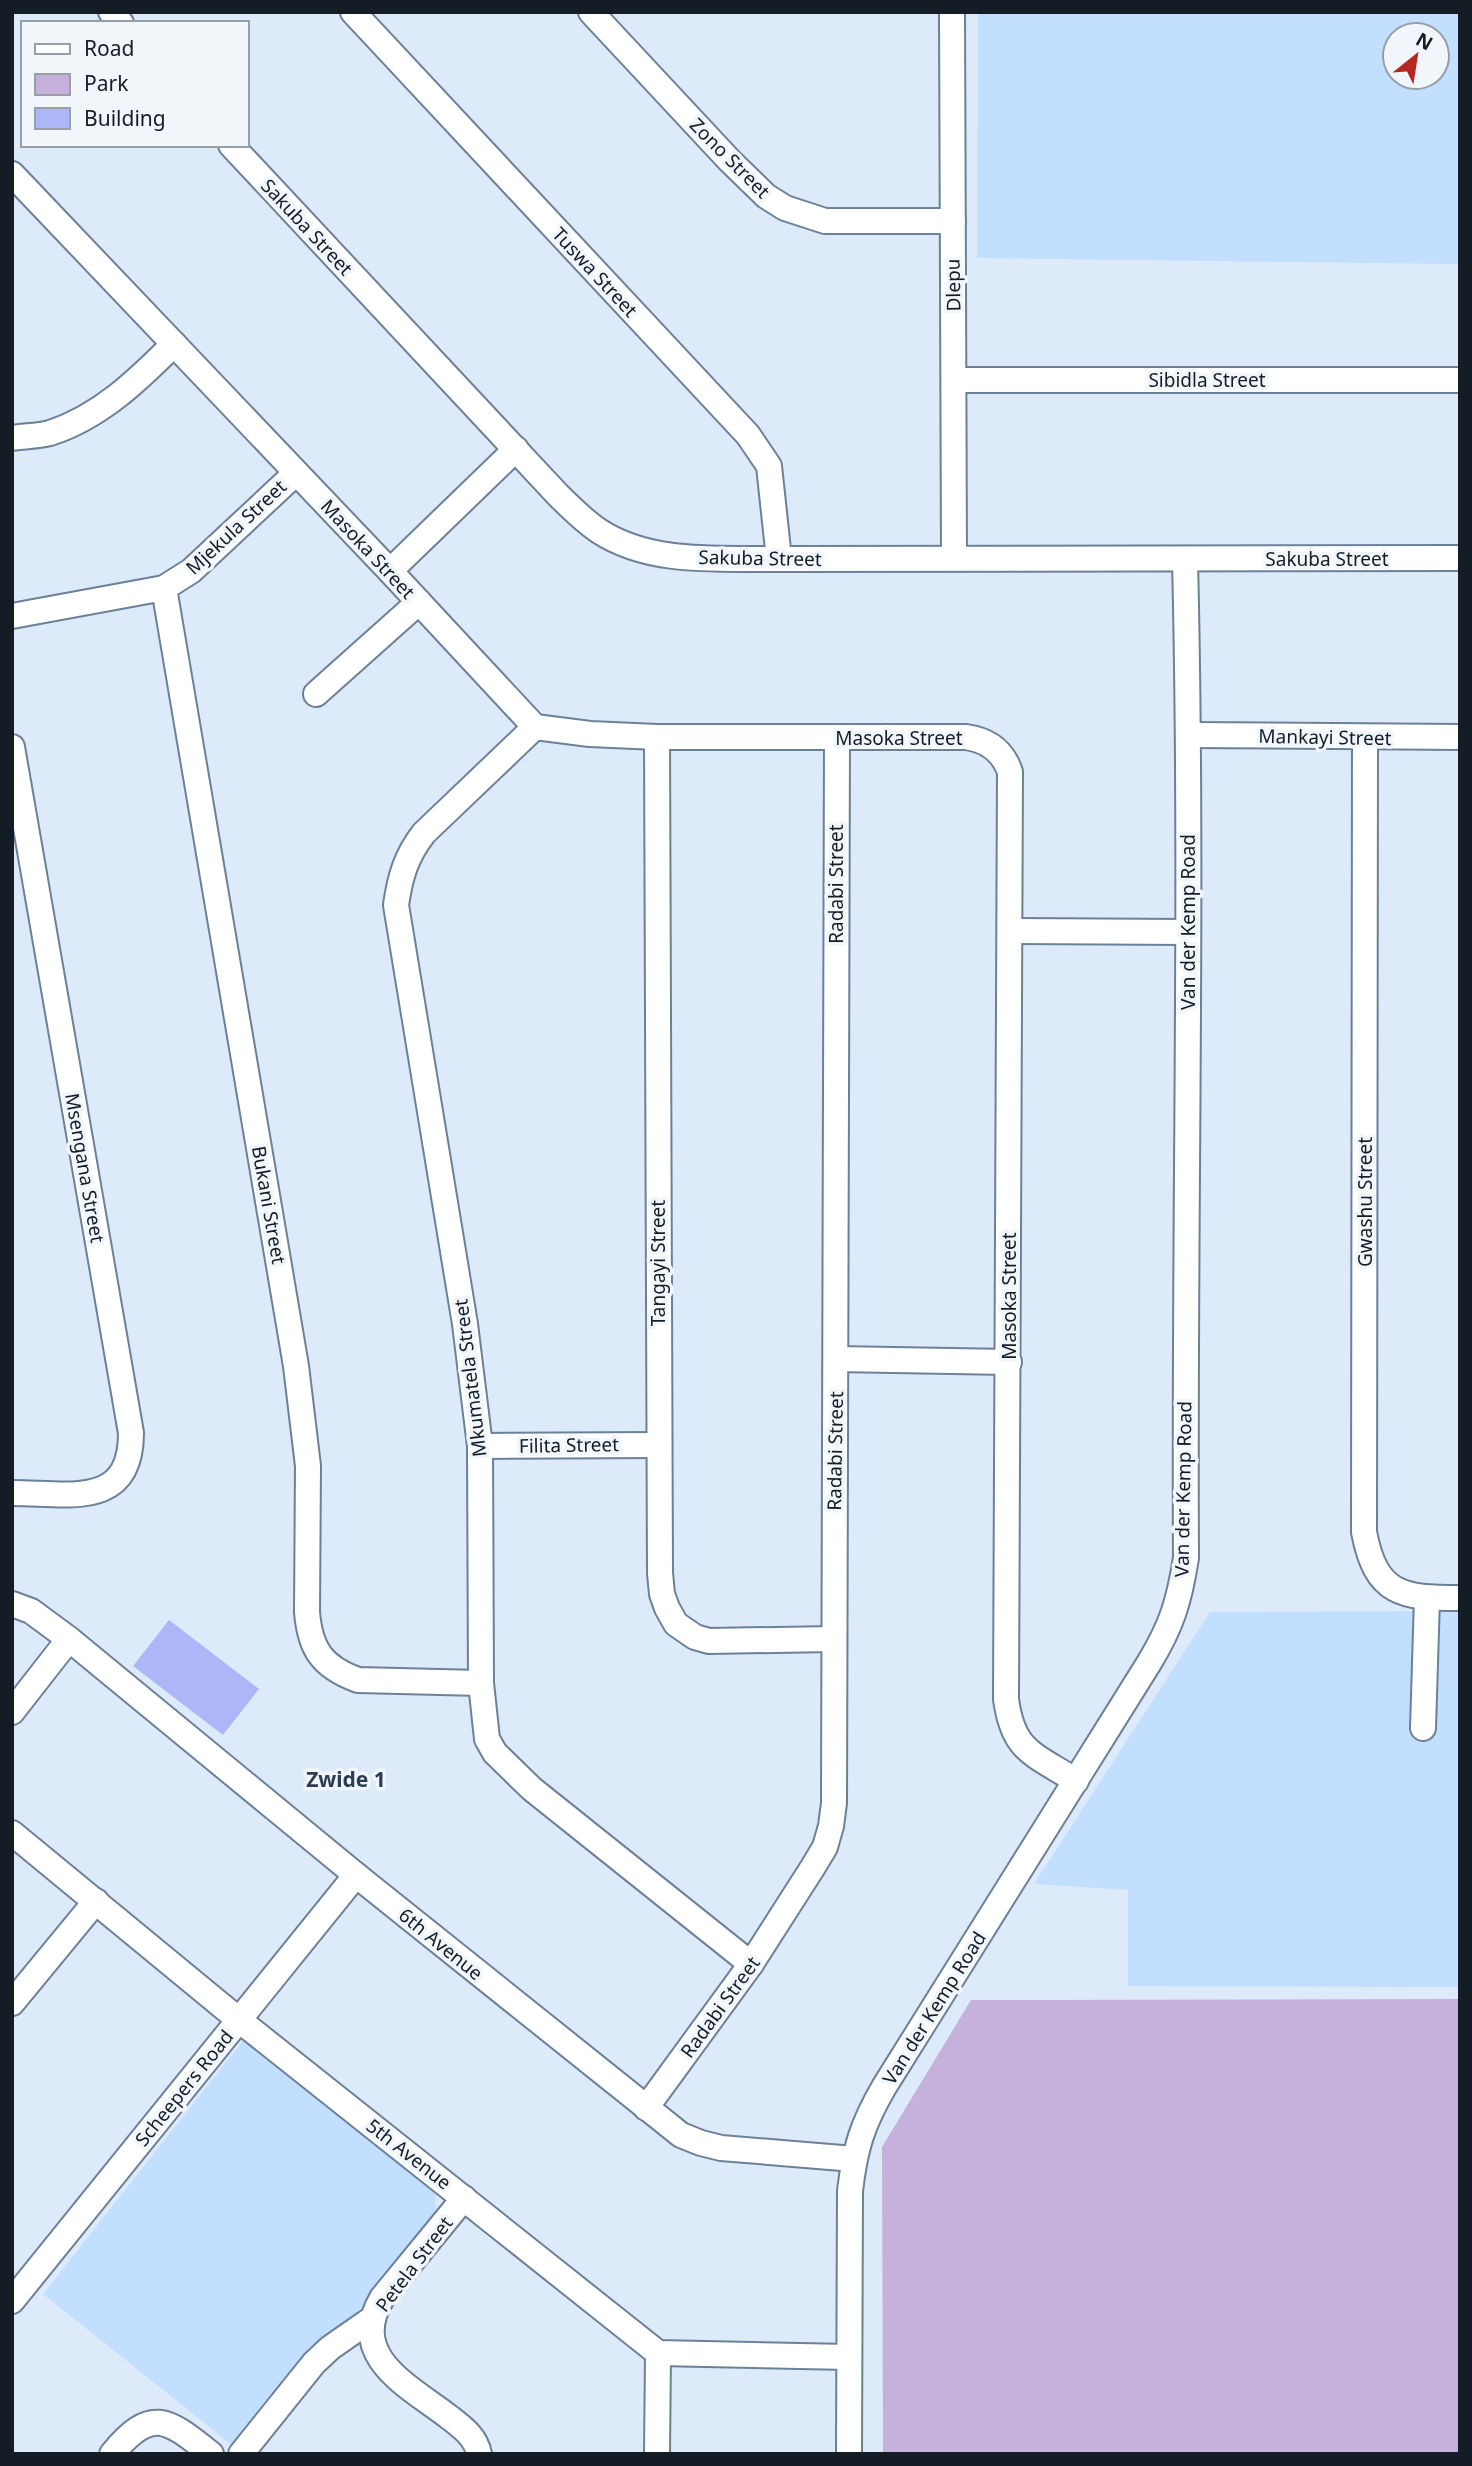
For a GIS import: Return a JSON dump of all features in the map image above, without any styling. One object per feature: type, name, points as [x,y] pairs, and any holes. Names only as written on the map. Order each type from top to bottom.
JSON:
[{"type":"street","name":"Tuswa Street","points":[[353,12],[748,435],[769,466],[779,559]]},
{"type":"street","name":"Zono Street","points":[[591,12],[730,161],[766,196],[785,208],[825,221],[953,221]]},
{"type":"street","name":"Dlepu","points":[[952,12],[954,558]]},
{"type":"street","name":"Sakuba Street","points":[[233,147],[558,495],[602,533],[648,552],[675,556],[779,559],[1460,558]]},
{"type":"street","name":"Masoka Street","points":[[12,174],[535,727],[590,734],[657,737],[966,737],[978,738],[996,749],[1007,764],[1010,772],[1011,930],[1006,1699],[1009,1721],[1022,1745],[1076,1781]]},
{"type":"street","points":[[12,438],[47,434],[83,420],[126,389],[174,344]]},
{"type":"street","name":"Sibidla Street","points":[[954,380],[1460,380]]},
{"type":"street","points":[[390,571],[516,449]]},
{"type":"street","name":"Mjekula Street","points":[[12,616],[164,588],[191,571],[296,472]]},
{"type":"street","name":"Van der Kemp Road","points":[[849,2454],[850,2191],[853,2158],[861,2132],[877,2099],[1164,1639],[1181,1594],[1186,1558],[1189,735],[1185,560]]},
{"type":"street","name":"Bukani Street","points":[[164,588],[298,1380],[308,1466],[309,1632],[315,1648],[327,1664],[358,1680],[481,1683]]},
{"type":"street","points":[[316,694],[418,602]]},
{"type":"street","name":"Mkumatela Street","points":[[535,727],[424,833],[412,848],[399,881],[396,905],[465,1324],[480,1446],[481,1683],[487,1739],[509,1769],[751,1964]]},
{"type":"street","name":"Mankayi Street","points":[[1189,735],[1460,737]]},
{"type":"street","name":"Tangayi Street","points":[[657,737],[660,1573],[664,1601],[676,1624],[695,1637],[709,1640],[833,1639]]},
{"type":"street","name":"Radabi Street","points":[[646,2108],[751,1964],[819,1857],[831,1826],[834,1803],[837,738]]},
{"type":"street","name":"Gwashu Street","points":[[1365,738],[1364,1532],[1368,1555],[1380,1575],[1395,1590],[1427,1598],[1460,1598]]},
{"type":"street","name":"Msengana Street","points":[[12,747],[128,1419],[131,1450],[128,1464],[119,1478],[104,1489],[86,1493],[12,1493]]},
{"type":"street","points":[[1011,930],[1188,932]]},
{"type":"street","points":[[836,1359],[1009,1362]]},
{"type":"street","name":"Filita Street","points":[[480,1446],[659,1444]]},
{"type":"street","points":[[1423,1728],[1427,1598]]},
{"type":"street","name":"6th Avenue","points":[[12,1604],[32,1611],[69,1639],[356,1875],[681,2135],[721,2148],[853,2158]]},
{"type":"street","points":[[12,1712],[69,1639]]},
{"type":"street","name":"5th Avenue","points":[[12,1833],[239,2020],[659,2353]]},
{"type":"street","name":"Scheepers Road","points":[[12,2301],[356,1875]]},
{"type":"street","points":[[12,2003],[96,1901]]},
{"type":"street","name":"Petela Street","points":[[464,2198],[382,2298],[373,2318],[371,2333],[372,2346],[379,2358],[394,2374],[461,2426],[473,2438],[479,2454]]},
{"type":"street","points":[[241,2454],[322,2354],[373,2318]]},
{"type":"street","points":[[657,2454],[659,2353],[849,2357]]},
{"type":"street","points":[[113,2454],[134,2430],[146,2423],[158,2422],[183,2431],[211,2454]]},
{"type":"shaded area","points":[[978,12],[1460,12],[1460,264],[977,258]]},
{"type":"shaded area","points":[[1460,1611],[1460,1987],[1128,1986],[1128,1890],[1034,1884],[1210,1612]]},
{"type":"shaded area","points":[[246,2037],[435,2185],[436,2216],[242,2453],[43,2294]]},
{"type":"green space","points":[[1460,1999],[1460,2454],[883,2454],[882,2147],[971,2000]]},
{"type":"building","points":[[169,1620],[259,1689],[223,1735],[133,1666]]},
{"type":"district","name":"Zwide 1","points":[[346,1779]]}]
